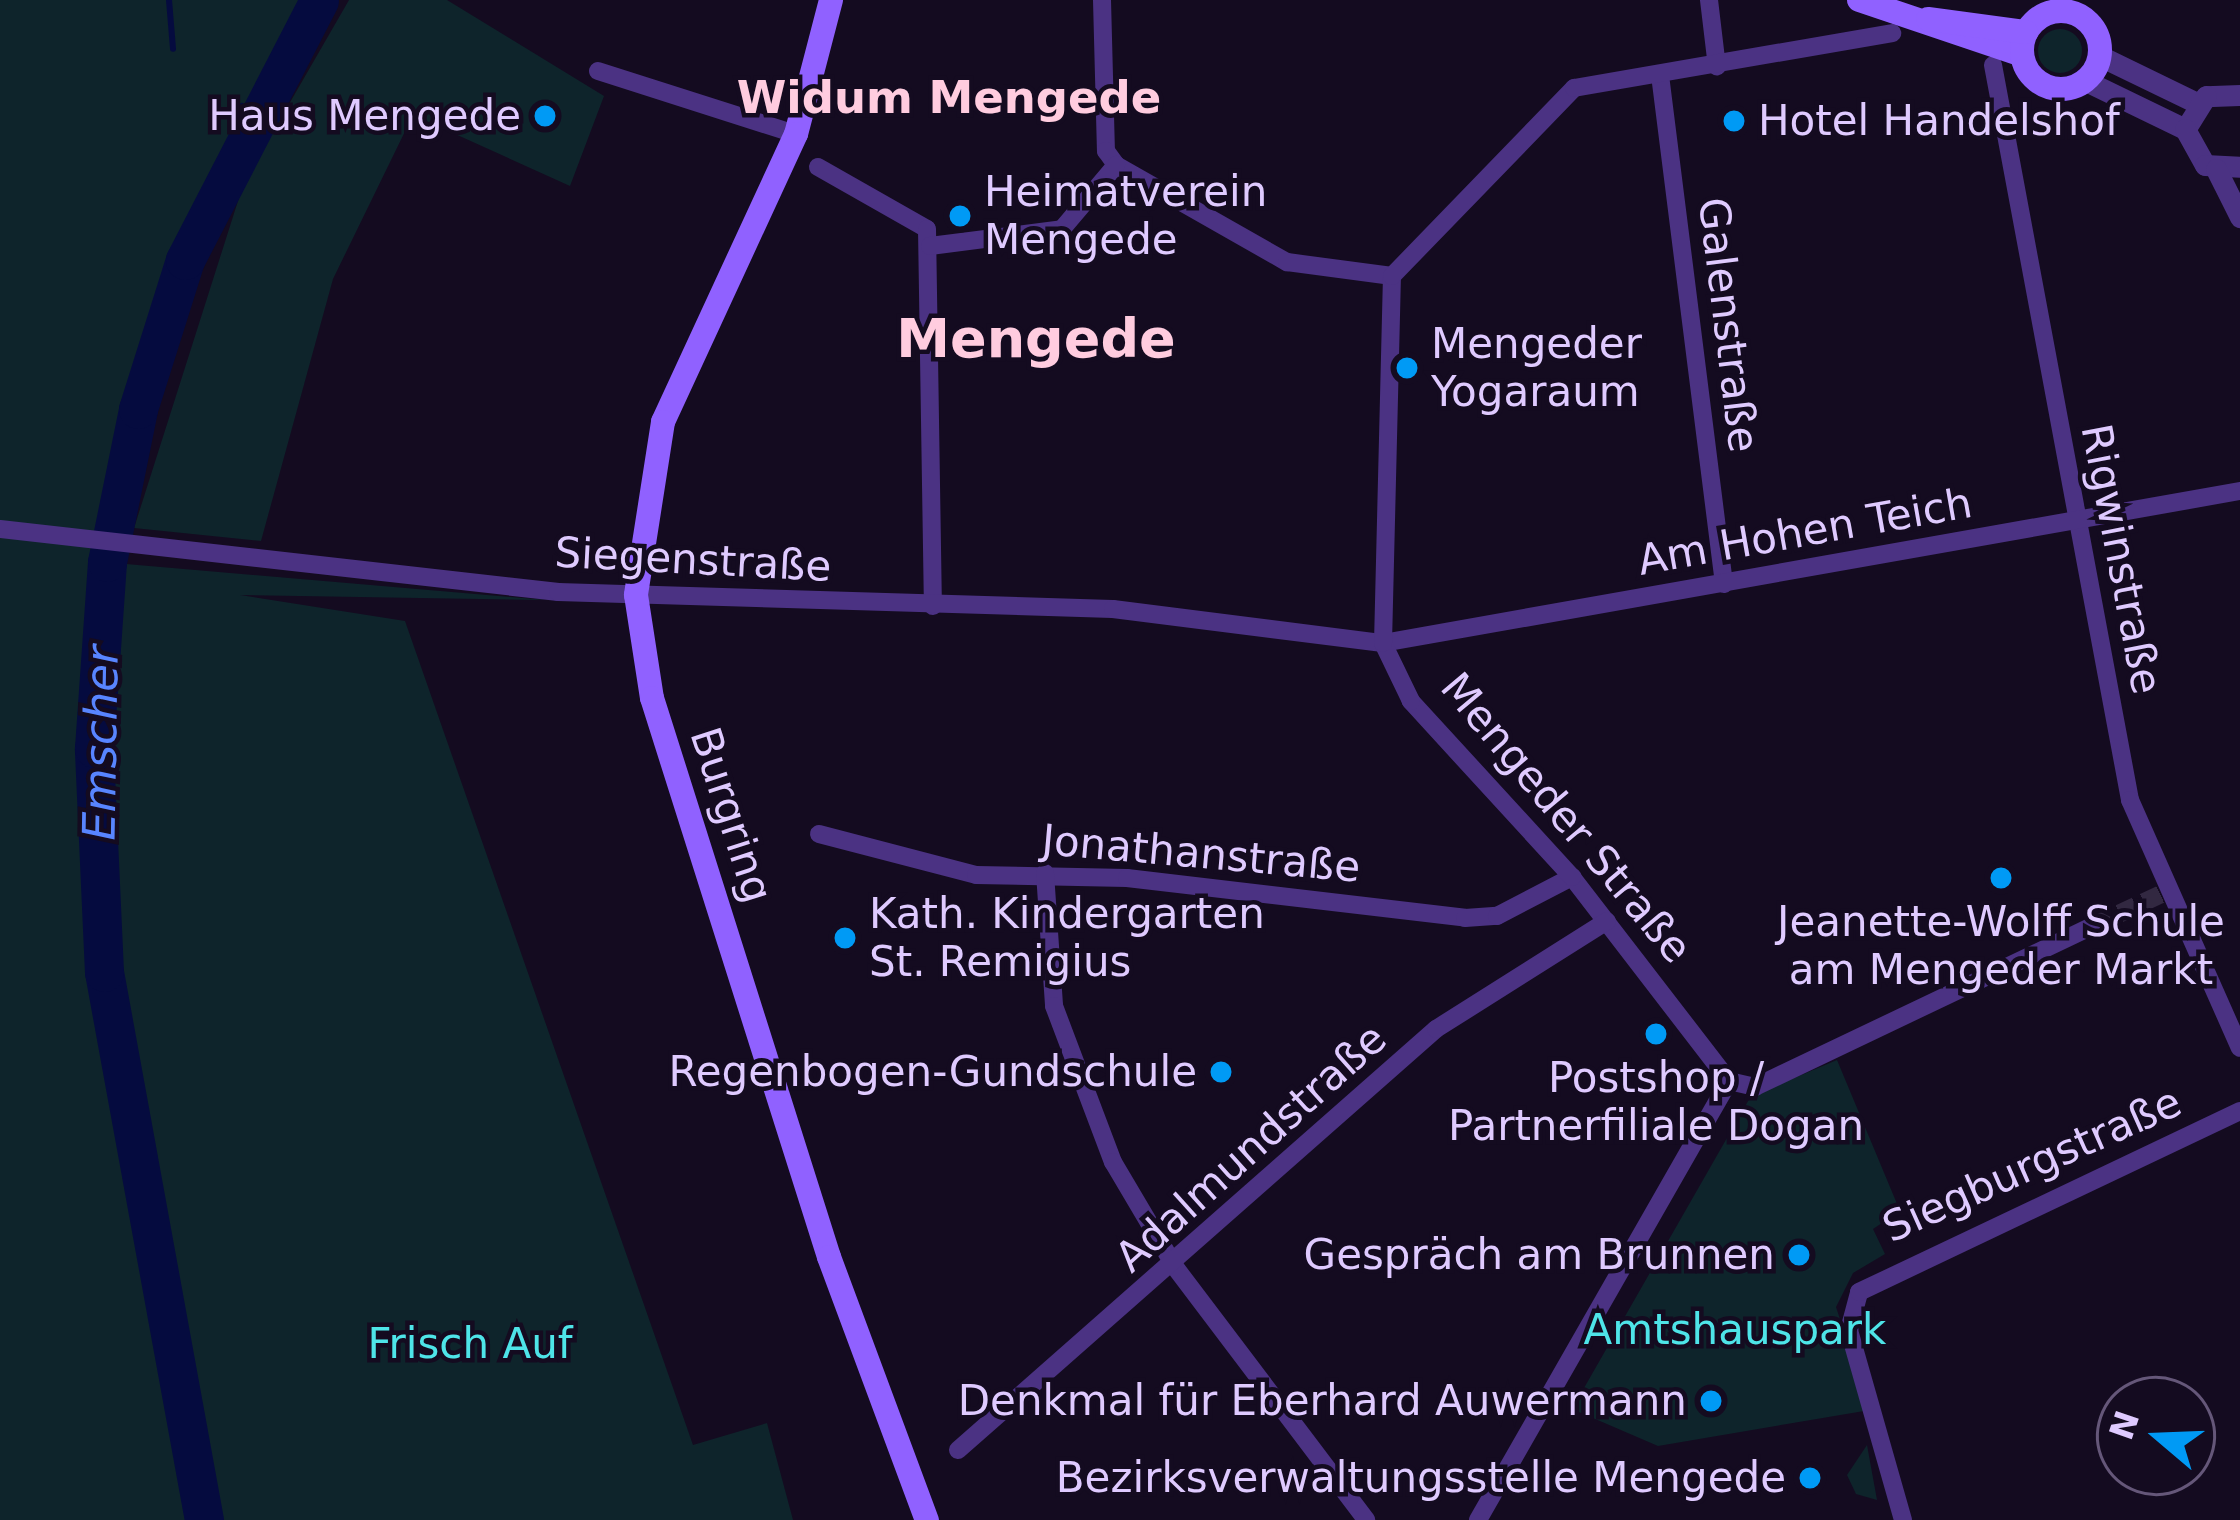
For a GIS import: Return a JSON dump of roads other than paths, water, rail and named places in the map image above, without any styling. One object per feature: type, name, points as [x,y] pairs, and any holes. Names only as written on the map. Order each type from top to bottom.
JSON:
[{"type":"main road","name":"Burgring","points":[[831,0],[796,134],[663,422],[637,595],[652,698],[829,1257],[927,1520]]},
{"type":"main road","points":[[1859,0],[2024,44],[2049,88],[2086,81],[2100,56],[2084,19]]},
{"type":"main road","points":[[2084,19],[2105,0]]},
{"type":"main road","points":[[2024,44],[2052,12],[2084,19]]},
{"type":"street","points":[[1102,0],[1106,151],[1116,165],[1287,262],[1392,276],[1561,97],[1660,74],[1892,33]]},
{"type":"street","points":[[1708,0],[1717,67]]},
{"type":"street","points":[[2100,56],[2197,103],[2240,94]]},
{"type":"street","name":"Rigwinstraße","points":[[1994,65],[2130,800],[2240,1048]]},
{"type":"street","points":[[598,71],[796,134]]},
{"type":"street","name":"Galenstraße","points":[[1660,74],[1724,584]]},
{"type":"street","points":[[2086,81],[2186,129]]},
{"type":"street","points":[[2197,103],[2186,129],[2197,159],[2216,170],[2240,217]]},
{"type":"street","points":[[818,167],[928,237],[1062,229],[1116,165]]},
{"type":"street","points":[[2216,170],[2240,167]]},
{"type":"street","points":[[928,237],[933,606]]},
{"type":"street","name":"Mengeder Straße","points":[[1392,276],[1383,643],[1411,701],[1572,877],[1729,1081]]},
{"type":"street","name":"Am Hohen Teich","points":[[1383,643],[2240,491]]},
{"type":"street","name":"Siegenstraße","points":[[0,529],[637,595],[1147,612],[1383,643]]},
{"type":"street","name":"Jonathanstraße","points":[[819,834],[934,868],[1045,873],[1465,918],[1498,916],[1572,877]]},
{"type":"street","points":[[1045,873],[1067,1050],[1113,1162],[1175,1267],[1366,1520]]},
{"type":"street","name":"Adalmundstraße","points":[[958,1450],[1175,1267],[1436,1029],[1607,921]]},
{"type":"street","points":[[1478,1520],[1729,1081],[1755,1087],[2095,925]]},
{"type":"street","name":"Siegburgstraße","points":[[1903,1520],[1849,1330],[1859,1292],[2240,1111]]},
{"type":"waterway","points":[[169,0],[173,49]]},
{"type":"waterway","name":"Emscher","points":[[204,1520],[104,972],[94,748],[107,562],[138,409],[185,260],[319,0]]},
{"type":"waterway","points":[[242,106],[255,116]]},
{"type":"tunnel","points":[[2095,925],[2170,890]]},
{"type":"place","name":"Haus Mengede","points":[[545,116]]},
{"type":"place","name":"Hotel Handelshof","points":[[1734,121]]},
{"type":"place","name":"Heimatverein Mengede","points":[[960,216]]},
{"type":"place","name":"Mengeder Yogaraum","points":[[1407,368]]},
{"type":"place","name":"Jeanette-Wolff Schule am Mengeder Markt","points":[[2001,878]]},
{"type":"place","name":"Kath. Kindergarten St. Remigius","points":[[845,938]]},
{"type":"place","name":"Postshop / Partnerfiliale Dogan","points":[[1656,1034]]},
{"type":"place","name":"Regenbogen-Gundschule","points":[[1221,1072]]},
{"type":"place","name":"Gespräch am Brunnen","points":[[1799,1255]]},
{"type":"place","name":"Denkmal für Eberhard Auwermann","points":[[1711,1401]]},
{"type":"place","name":"Bezirksverwaltungsstelle Mengede","points":[[1810,1478]]},
{"type":"district","name":"Widum Mengede","points":[[949,98]]},
{"type":"district","name":"Mengede","points":[[1036,339]]},
{"type":"park label","name":"Amtshauspark","points":[[1735,1330]]},
{"type":"park label","name":"Frisch Auf","points":[[470,1344]]}]
